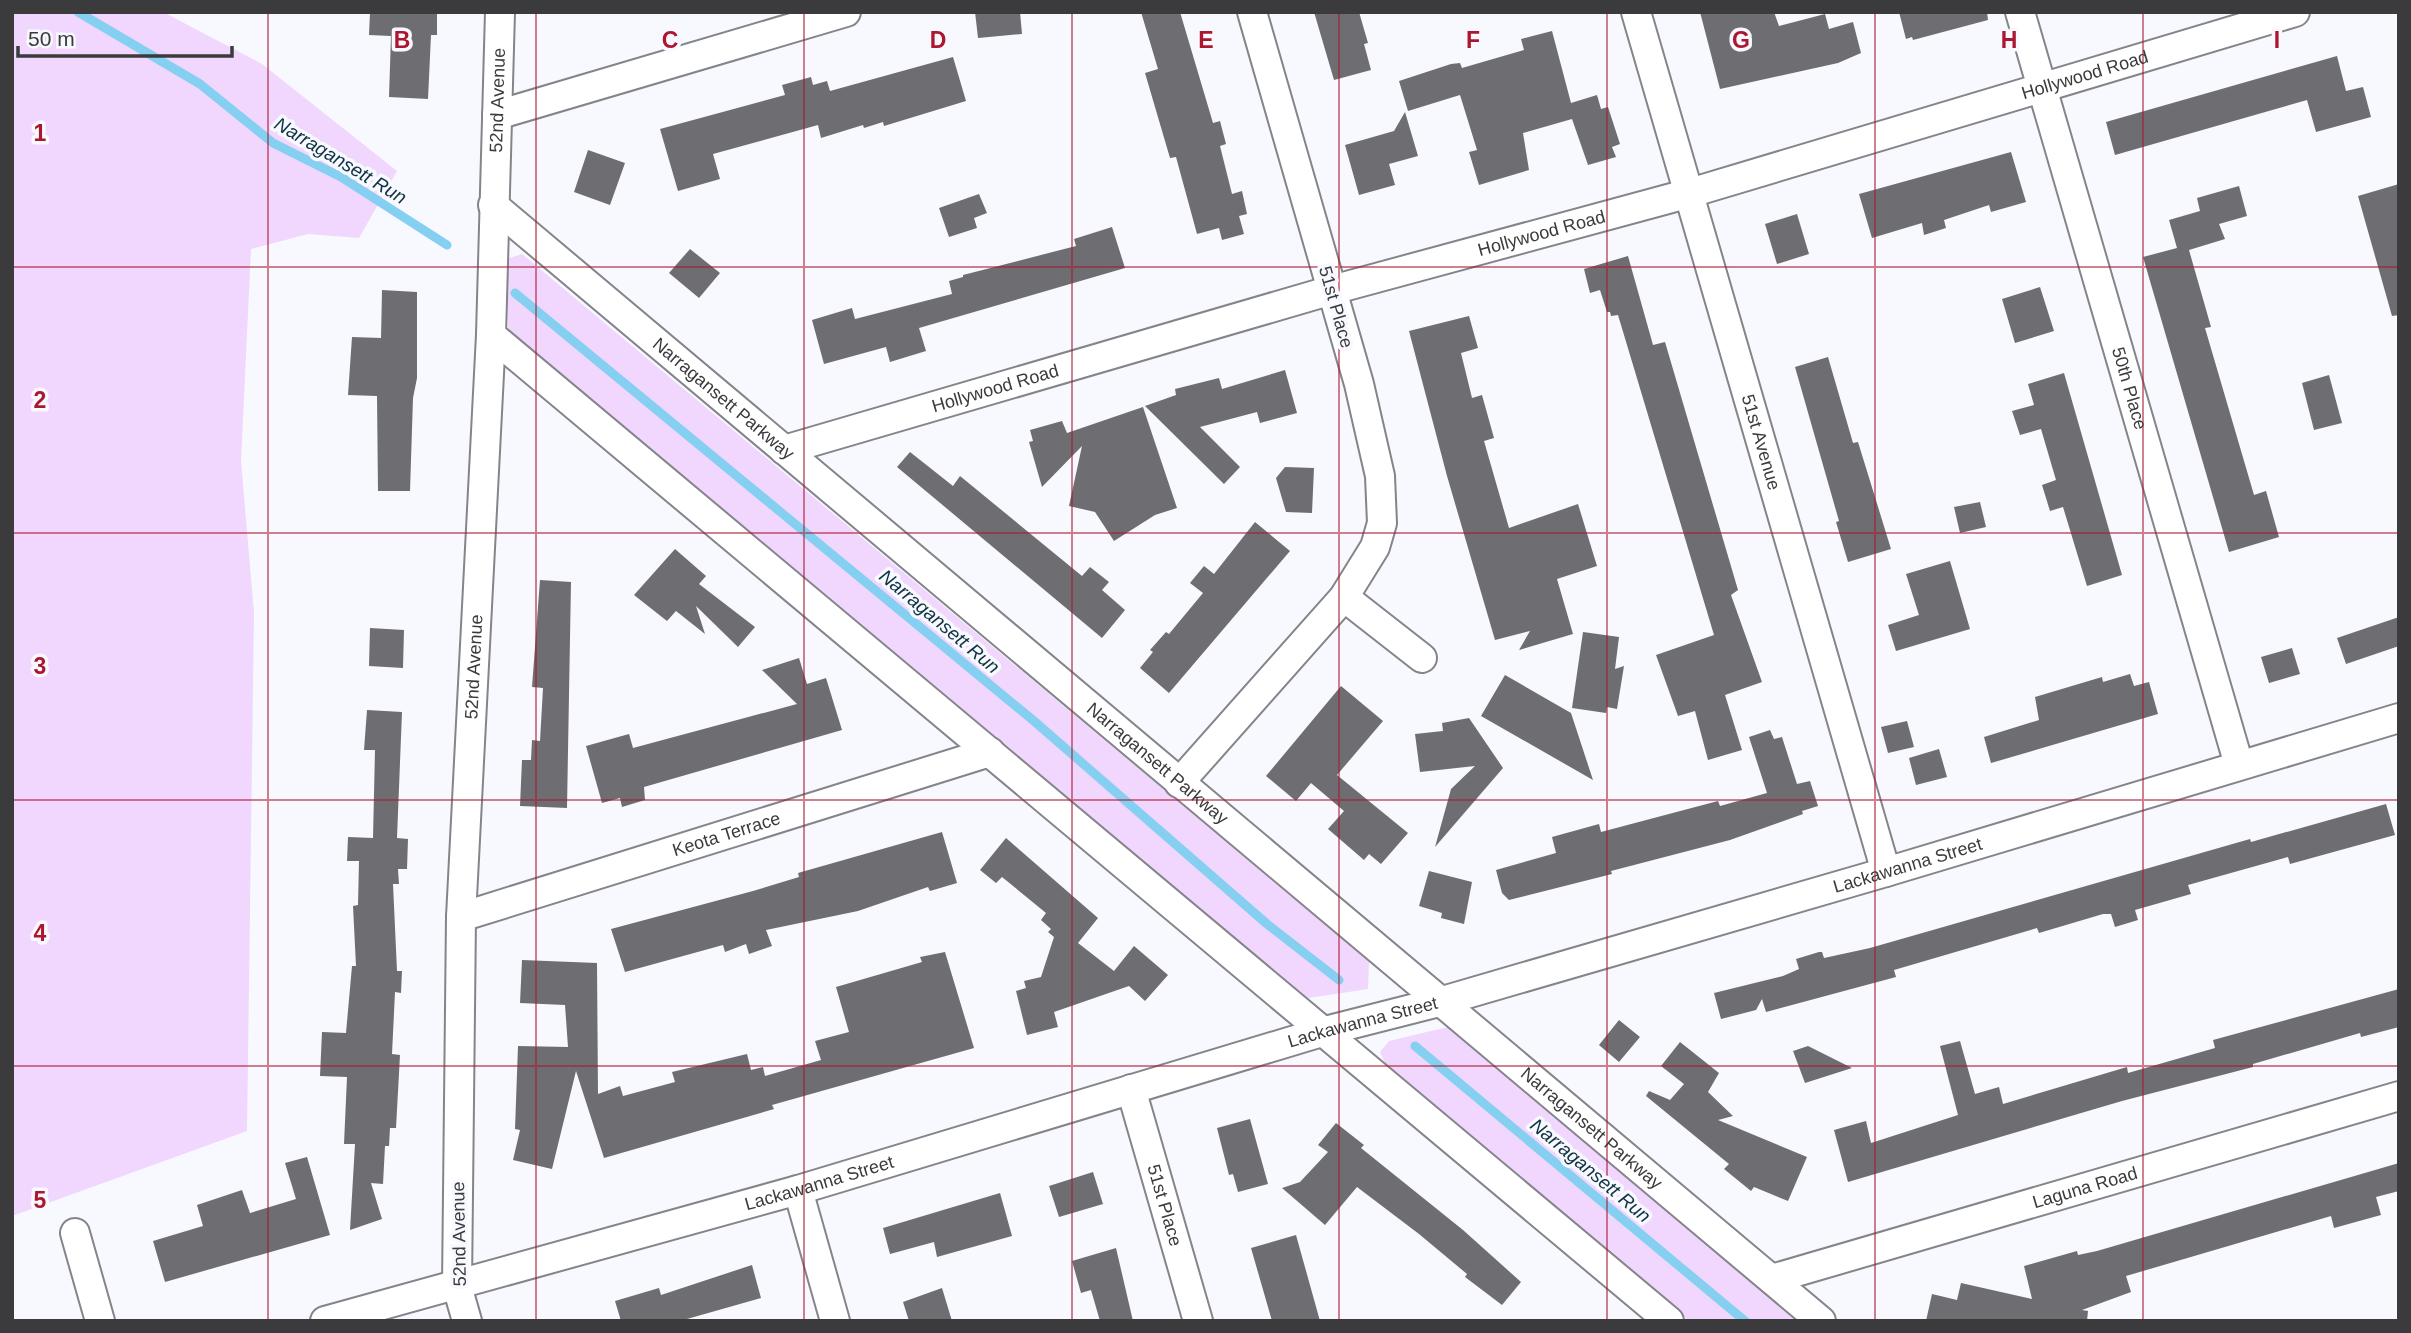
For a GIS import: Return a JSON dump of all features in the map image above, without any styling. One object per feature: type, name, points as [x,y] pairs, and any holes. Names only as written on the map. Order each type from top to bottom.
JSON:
[{"type":"street","name":"52nd Avenue","points":[[467,1321],[457,1286],[461,917],[491,335],[500,12]]},
{"type":"street","points":[[497,115],[846,12]]},
{"type":"street","name":"51st Place","points":[[1179,783],[1344,597],[1375,547],[1382,523],[1376,454],[1252,12]]},
{"type":"street","name":"51st Avenue","points":[[1636,12],[1886,872]]},
{"type":"street","name":"50th Place","points":[[2020,12],[2239,765]]},
{"type":"street","name":"Hollywood Road","points":[[784,450],[1332,290],[1690,194],[2295,12]]},
{"type":"street","name":"Narragansett Parkway","points":[[493,205],[1821,1321]]},
{"type":"street","points":[[491,335],[1669,1321]]},
{"type":"street","points":[[1344,597],[1423,658]]},
{"type":"street","name":"Lackawanna Street","points":[[325,1321],[798,1190],[1325,1031],[1439,1002],[1886,872],[2399,718]]},
{"type":"street","name":"Keota Terrace","points":[[461,917],[990,752]]},
{"type":"street","name":"51st Place","points":[[1131,1089],[1198,1321]]},
{"type":"street","name":"Laguna Road","points":[[1772,1279],[2399,1096]]},
{"type":"street","points":[[798,1190],[835,1321]]},
{"type":"street","points":[[75,1233],[100,1321]]},
{"type":"shaded area","points":[[12,12],[163,12],[262,64],[397,171],[359,238],[308,234],[251,249],[241,461],[254,613],[247,1131],[12,1216]]},
{"type":"shaded area","points":[[522,254],[1369,961],[1368,989],[1302,999],[891,651],[509,336],[503,260]]},
{"type":"shaded area","points":[[1448,1027],[1797,1321],[1689,1321],[1389,1071],[1380,1052],[1389,1041]]},
{"type":"building","points":[[370,12],[437,12],[437,35],[431,35],[428,99],[389,97],[391,36],[369,35]]},
{"type":"building","points":[[975,12],[1020,12],[1022,34],[978,38]]},
{"type":"building","points":[[1141,12],[1180,12],[1213,123],[1220,121],[1226,144],[1220,146],[1232,194],[1242,191],[1247,214],[1239,216],[1244,234],[1222,240],[1219,228],[1197,234],[1176,157],[1170,158],[1145,73],[1158,69]]},
{"type":"building","points":[[1314,12],[1359,12],[1368,43],[1364,44],[1371,70],[1334,80]]},
{"type":"building","points":[[1700,12],[1774,12],[1779,26],[1825,14],[1829,29],[1853,22],[1861,53],[1838,63],[1720,89]]},
{"type":"building","points":[[1899,12],[1987,12],[1988,20],[1913,40],[1912,37],[1906,39]]},
{"type":"building","points":[[1552,31],[1571,103],[1597,95],[1601,109],[1608,107],[1620,144],[1612,147],[1616,157],[1588,165],[1572,119],[1523,133],[1529,170],[1479,185],[1469,152],[1477,150],[1460,95],[1408,111],[1399,81],[1451,64],[1460,63],[1462,68],[1524,50],[1521,39]]},
{"type":"building","points":[[2337,56],[2346,91],[2363,87],[2371,117],[2316,132],[2307,100],[2115,155],[2106,122]]},
{"type":"building","points":[[953,57],[966,101],[884,126],[883,122],[864,128],[863,125],[821,138],[818,125],[713,154],[720,179],[678,191],[660,129],[785,95],[782,85],[811,77],[813,85],[827,81],[830,91]]},
{"type":"building","points":[[1405,112],[1418,156],[1389,164],[1395,185],[1359,195],[1345,145],[1394,131]]},
{"type":"building","points":[[588,150],[625,163],[610,205],[574,192]]},
{"type":"building","points":[[2011,152],[2026,202],[1991,212],[1989,205],[1944,220],[1946,228],[1924,235],[1922,223],[1872,238],[1859,194]]},
{"type":"building","points":[[2399,184],[2399,315],[2392,316],[2358,196]]},
{"type":"building","points":[[2239,186],[2247,216],[2219,224],[2225,239],[2189,250],[2211,327],[2205,328],[2254,495],[2266,491],[2279,537],[2229,552],[2143,257],[2177,248],[2169,220],[2200,211],[2197,198]]},
{"type":"building","points":[[979,194],[987,213],[974,218],[977,228],[949,237],[939,208]]},
{"type":"building","points":[[1797,214],[1809,254],[1777,264],[1765,224]]},
{"type":"building","points":[[1112,227],[1125,268],[919,328],[926,351],[890,362],[886,347],[824,364],[812,320],[852,308],[855,319],[952,294],[949,281],[963,275],[1076,246],[1074,239]]},
{"type":"building","points":[[690,249],[720,273],[699,298],[669,273]]},
{"type":"building","points":[[1628,256],[1653,345],[1665,342],[1738,590],[1731,595],[1762,682],[1725,695],[1742,750],[1708,760],[1695,711],[1678,716],[1656,655],[1714,635],[1618,315],[1611,316],[1610,312],[1607,312],[1600,290],[1590,293],[1584,269]]},
{"type":"building","points":[[2040,287],[2054,331],[2015,343],[2002,299]]},
{"type":"building","points":[[382,290],[417,292],[417,378],[413,398],[410,491],[378,491],[377,396],[348,395],[352,337],[381,338]]},
{"type":"building","points":[[1469,316],[1478,348],[1461,353],[1472,398],[1482,395],[1494,438],[1484,441],[1509,528],[1578,504],[1597,566],[1557,579],[1573,634],[1519,650],[1530,631],[1495,640],[1447,476],[1409,331]]},
{"type":"building","points":[[1828,357],[1853,443],[1858,442],[1891,549],[1848,562],[1795,367]]},
{"type":"building","points":[[1285,370],[1297,413],[1260,423],[1257,412],[1200,427],[1240,467],[1224,484],[1145,406],[1176,395],[1175,389],[1219,378],[1222,389]]},
{"type":"building","points":[[2064,373],[2122,575],[2087,586],[2063,507],[2050,511],[2042,485],[2056,480],[2041,429],[2020,435],[2012,411],[2034,405],[2028,384]]},
{"type":"building","points":[[2329,375],[2342,423],[2314,430],[2302,383]]},
{"type":"building","points":[[1143,407],[1177,508],[1155,515],[1114,541],[1095,512],[1069,506],[1082,446],[1042,487],[1029,442],[1033,441],[1030,430],[1062,421],[1067,433]]},
{"type":"building","points":[[910,452],[953,486],[960,476],[1082,576],[1090,567],[1109,582],[1102,590],[1125,610],[1102,638],[897,467]]},
{"type":"building","points":[[1285,467],[1314,468],[1312,513],[1286,512],[1276,478]]},
{"type":"building","points":[[1980,502],[1986,527],[1960,533],[1954,507]]},
{"type":"building","points":[[1255,522],[1290,551],[1169,693],[1140,668],[1153,652],[1150,650],[1166,632],[1169,634],[1203,593],[1190,583],[1204,566],[1214,574]]},
{"type":"building","points":[[675,549],[706,576],[699,584],[755,627],[738,647],[696,606],[705,634],[676,611],[667,621],[634,595]]},
{"type":"building","points":[[1950,561],[1970,629],[1896,651],[1888,625],[1919,615],[1906,574]]},
{"type":"building","points":[[540,580],[571,582],[567,808],[520,806],[522,760],[531,760],[532,740],[540,741],[543,688],[532,687]]},
{"type":"building","points":[[2399,617],[2399,646],[2346,664],[2337,638]]},
{"type":"building","points":[[370,628],[404,630],[403,668],[369,666]]},
{"type":"building","points":[[1583,632],[1619,637],[1615,669],[1624,666],[1617,709],[1607,707],[1606,713],[1572,708]]},
{"type":"building","points":[[2292,648],[2300,674],[2269,683],[2261,657]]},
{"type":"building","points":[[799,658],[807,684],[826,678],[842,730],[644,787],[645,800],[622,807],[620,798],[602,803],[586,746],[629,734],[633,748],[797,704],[762,670]]},
{"type":"building","points":[[2130,674],[2134,686],[2149,682],[2158,714],[1991,763],[1984,737],[2039,720],[2035,697],[2102,677],[2103,682]]},
{"type":"building","points":[[1505,675],[1571,713],[1593,780],[1481,716]]},
{"type":"building","points":[[1341,686],[1383,721],[1337,775],[1408,833],[1381,864],[1369,854],[1364,860],[1328,829],[1344,811],[1311,783],[1296,801],[1266,776]]},
{"type":"building","points":[[367,710],[402,712],[397,838],[408,839],[407,869],[398,869],[399,884],[393,884],[397,971],[402,971],[401,993],[395,992],[392,1054],[400,1055],[396,1128],[390,1128],[389,1146],[385,1146],[383,1184],[371,1183],[382,1219],[350,1230],[355,1144],[344,1144],[347,1077],[320,1076],[322,1032],[346,1033],[352,966],[356,966],[353,906],[358,905],[359,861],[347,861],[348,837],[373,838],[375,750],[364,750]]},
{"type":"building","points":[[1469,718],[1503,768],[1435,847],[1451,789],[1475,766],[1420,772],[1415,734],[1443,731],[1442,723]]},
{"type":"building","points":[[1907,721],[1914,747],[1888,753],[1881,727]]},
{"type":"building","points":[[1770,730],[1774,739],[1782,737],[1797,784],[1810,781],[1818,806],[1730,840],[1611,871],[1612,874],[1509,900],[1502,893],[1496,870],[1556,853],[1552,837],[1599,824],[1601,832],[1718,801],[1720,806],[1767,793],[1749,737]]},
{"type":"building","points":[[1939,749],[1947,777],[1916,785],[1909,758]]},
{"type":"building","points":[[2386,804],[2395,835],[2290,864],[2288,857],[2188,885],[2191,894],[2135,910],[2138,920],[2115,927],[2111,914],[2103,914],[2039,933],[2037,928],[1894,970],[1896,977],[1766,1012],[1762,999],[1756,1010],[1721,1019],[1714,993],[1783,976],[1799,969],[1796,959],[1819,952],[1822,952],[1824,958],[1870,948],[2250,839],[2251,842]]},
{"type":"building","points":[[942,832],[957,883],[930,891],[928,887],[858,911],[766,930],[772,946],[749,954],[746,944],[725,952],[723,945],[625,972],[611,929],[753,891],[799,877],[798,873]]},
{"type":"building","points":[[1006,838],[1098,918],[1078,943],[1114,971],[1134,946],[1168,975],[1145,1001],[1129,986],[1054,1012],[1058,1027],[1027,1035],[1016,991],[1026,988],[1024,981],[1041,977],[1054,937],[1048,932],[1051,929],[1041,920],[1046,913],[1002,877],[996,883],[980,870]]},
{"type":"building","points":[[1429,871],[1472,882],[1464,924],[1441,918],[1442,913],[1419,906]]},
{"type":"building","points":[[945,952],[974,1048],[772,1105],[774,1109],[604,1158],[576,1071],[552,1169],[513,1160],[520,1130],[515,1129],[518,1046],[568,1047],[565,1005],[520,1003],[522,960],[597,963],[598,1094],[620,1086],[623,1096],[675,1082],[672,1072],[747,1054],[751,1070],[763,1067],[765,1076],[821,1060],[815,1041],[849,1032],[836,987],[922,962],[920,957]]},
{"type":"building","points":[[2399,989],[2399,1027],[2361,1037],[2360,1033],[2253,1064],[2253,1067],[2122,1101],[1848,1182],[1834,1130],[1866,1121],[1871,1143],[1958,1115],[1940,1046],[1960,1041],[1975,1094],[1999,1087],[2003,1104],[2127,1067],[2128,1073],[2215,1048],[2213,1040]]},
{"type":"building","points":[[1619,1020],[1640,1037],[1619,1062],[1599,1045]]},
{"type":"building","points":[[1680,1042],[1719,1073],[1708,1092],[1733,1116],[1718,1120],[1807,1157],[1788,1201],[1754,1187],[1751,1191],[1724,1169],[1729,1164],[1646,1096],[1649,1091],[1670,1100],[1684,1084],[1661,1066]]},
{"type":"building","points":[[1808,1046],[1852,1068],[1805,1083],[1793,1051]]},
{"type":"building","points":[[1250,1119],[1268,1184],[1238,1192],[1233,1174],[1229,1175],[1217,1128]]},
{"type":"building","points":[[1336,1123],[1364,1145],[1361,1148],[1463,1230],[1521,1282],[1502,1305],[1465,1277],[1467,1274],[1419,1234],[1357,1187],[1325,1225],[1282,1188],[1300,1182],[1328,1152],[1318,1145]]},
{"type":"building","points":[[307,1157],[330,1235],[165,1282],[153,1241],[203,1226],[197,1205],[242,1190],[250,1213],[296,1199],[285,1163]]},
{"type":"building","points":[[2399,1163],[2399,1191],[2376,1197],[2381,1215],[2334,1228],[2331,1216],[2126,1276],[2131,1292],[2082,1310],[2088,1311],[2087,1321],[1926,1321],[1932,1294],[1957,1300],[1961,1283],[2032,1299],[2024,1266],[2077,1251],[2078,1255],[2097,1251]]},
{"type":"building","points":[[1093,1172],[1103,1204],[1059,1217],[1049,1186]]},
{"type":"building","points":[[1000,1193],[1012,1236],[937,1257],[934,1242],[890,1254],[883,1228]]},
{"type":"building","points":[[1296,1235],[1320,1321],[1272,1321],[1251,1248]]},
{"type":"building","points":[[1116,1248],[1133,1321],[1100,1321],[1091,1290],[1081,1293],[1072,1261]]},
{"type":"building","points":[[752,1265],[761,1298],[680,1321],[621,1321],[615,1301],[659,1288],[661,1295]]},
{"type":"building","points":[[942,1288],[952,1321],[909,1321],[903,1302]]},
{"type":"waterway","name":"Narragansett Run","points":[[78,12],[200,84],[273,143],[341,177],[447,245]]},
{"type":"waterway","name":"Narragansett Run","points":[[515,293],[1034,721],[1267,924],[1339,980]]},
{"type":"waterway","name":"Narragansett Run","points":[[1415,1046],[1745,1321]]}]
